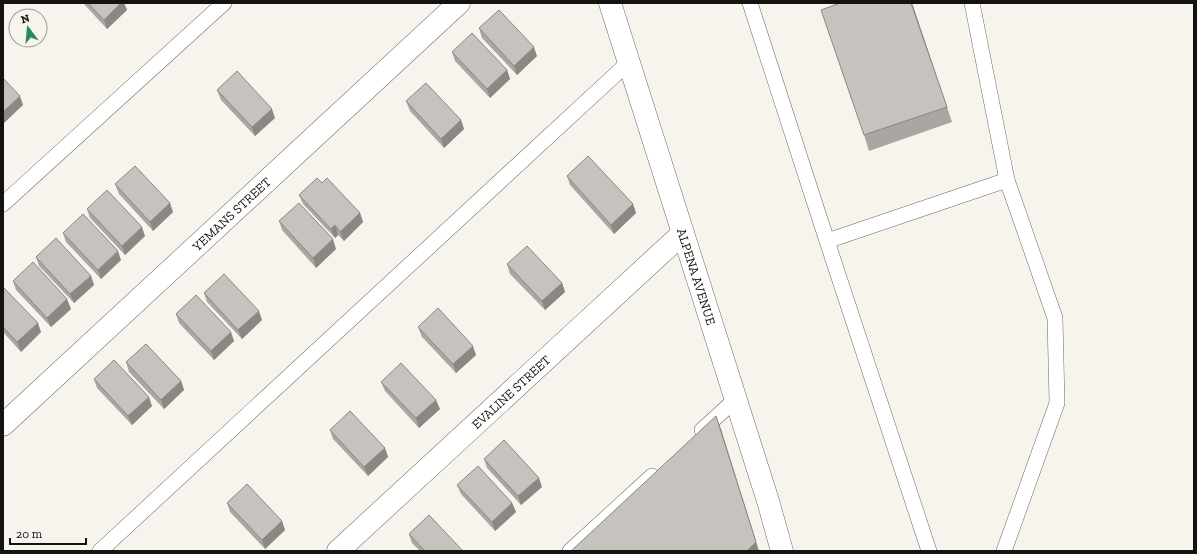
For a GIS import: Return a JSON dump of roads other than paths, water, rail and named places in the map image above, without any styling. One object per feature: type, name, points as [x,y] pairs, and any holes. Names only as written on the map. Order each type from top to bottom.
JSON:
[{"type":"street","name":"YEMANS STREET","points":[[3,425],[459,3]]},
{"type":"street","name":"ALPENA AVENUE","points":[[610,3],[736,399],[782,551]]},
{"type":"street","name":"EVALINE STREET","points":[[338,551],[683,233]]},
{"type":"lane","points":[[3,204],[224,3]]},
{"type":"lane","points":[[750,3],[929,551]]},
{"type":"lane","points":[[972,3],[1007,180],[1055,318],[1057,403],[1004,551]]},
{"type":"lane","points":[[100,551],[629,62]]},
{"type":"lane","points":[[827,241],[1007,180]]},
{"type":"lane","points":[[690,441],[736,399]]},
{"type":"lane","points":[[570,551],[662,467]]}]
